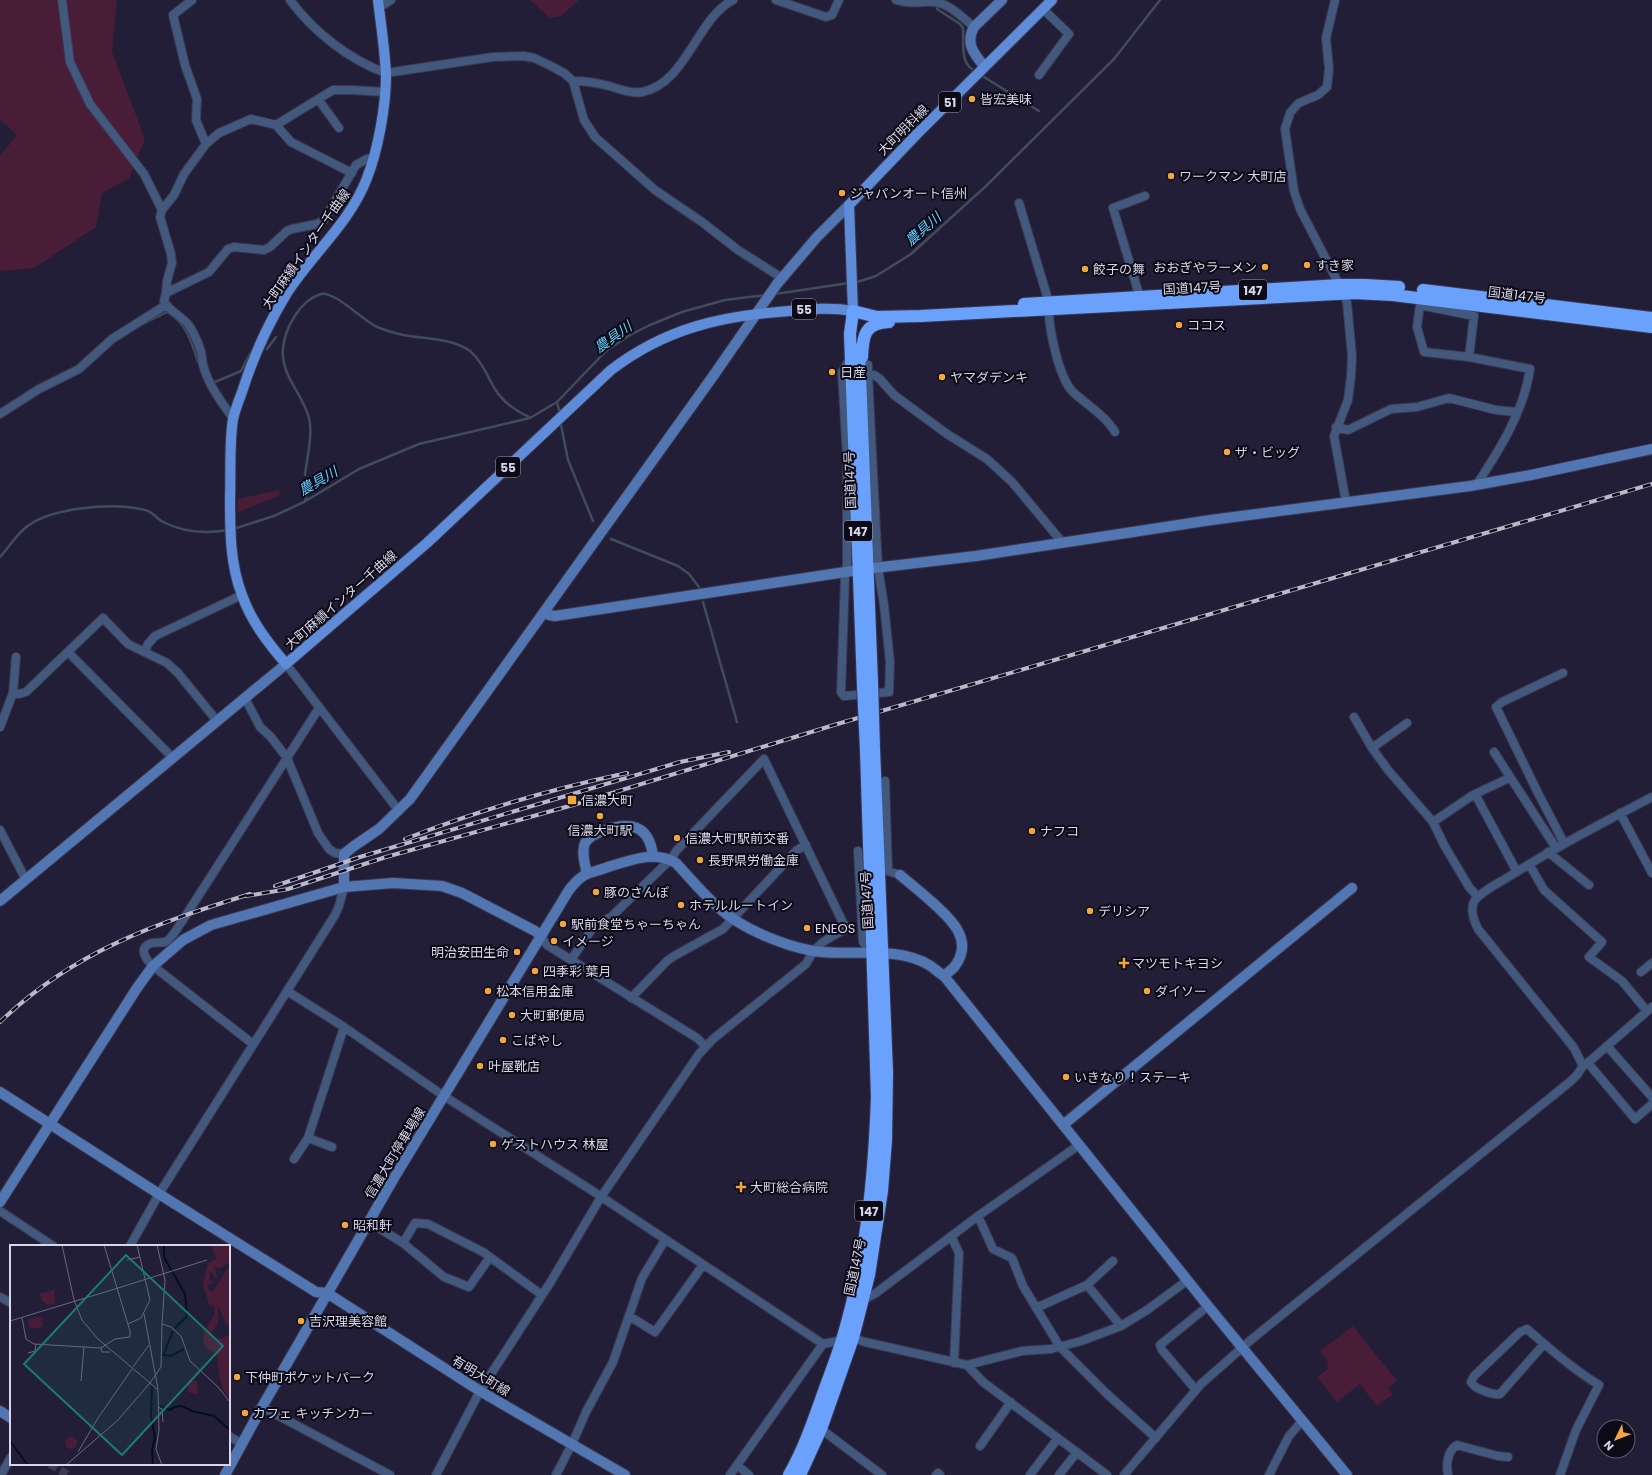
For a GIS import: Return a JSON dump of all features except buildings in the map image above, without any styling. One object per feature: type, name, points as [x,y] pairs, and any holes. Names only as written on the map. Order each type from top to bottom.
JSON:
[{"type":"highway","name":"国道147号","points":[[853,311],[877,317],[920,316],[1048,306],[1389,286],[1652,318]]},
{"type":"highway","name":"国道147号","points":[[853,311],[1048,306],[1138,297],[1342,289],[1652,327]]},
{"type":"highway","name":"国道147号","points":[[800,1475],[821,1429],[848,1339],[857,1300],[870,1207],[875,1151],[877,1097],[877,953],[856,363],[850,334],[853,311]]},
{"type":"highway","name":"147","points":[[856,363],[866,331],[877,322],[914,320],[920,316]]},
{"type":"highway","name":"国道147号","points":[[789,1475],[812,1425],[848,1339]]},
{"type":"main road","name":"大町明科線","points":[[849,205],[984,66],[1052,0]]},
{"type":"main road","name":"大町麻績インター千曲線","points":[[378,3],[386,73],[386,92],[374,158],[361,191],[349,212],[338,229],[299,276],[272,318],[255,355],[233,418],[231,445],[230,541],[235,569],[242,596],[256,626],[286,664],[427,543],[559,418],[621,362],[642,348],[687,329],[713,322],[755,315],[825,308],[853,311]]},
{"type":"main road","points":[[849,205],[853,311]]},
{"type":"street","points":[[62,0],[70,62],[90,104],[144,174],[162,210]]},
{"type":"street","points":[[192,0],[174,15],[185,65],[197,100],[196,120],[206,144]]},
{"type":"street","points":[[290,0],[317,30],[348,54],[372,68],[386,73],[493,57],[524,56],[534,58],[564,73],[573,82],[584,120],[595,137],[655,190],[702,222],[779,282]]},
{"type":"street","points":[[378,3],[383,5],[391,0]]},
{"type":"street","points":[[573,82],[601,84],[633,92],[643,92],[653,88],[664,81],[684,62],[708,24],[721,9],[733,0]]},
{"type":"street","points":[[776,0],[826,17],[832,15],[839,0]]},
{"type":"street","points":[[896,0],[907,3],[942,3],[974,27]]},
{"type":"street","points":[[984,66],[974,54],[969,41],[974,27],[1002,0]]},
{"type":"street","points":[[1335,0],[1326,38],[1329,69],[1327,87],[1318,95],[1299,103],[1290,113],[1285,128],[1294,191],[1299,204],[1342,289],[1347,303],[1352,356],[1351,376],[1348,400],[1334,433],[1334,441],[1346,502]]},
{"type":"street","points":[[1038,75],[1069,34],[1043,9]]},
{"type":"street","points":[[276,125],[332,90],[338,89],[386,92]]},
{"type":"street","points":[[318,99],[339,128]]},
{"type":"street","points":[[233,418],[214,390],[203,365],[201,352],[189,326],[181,317],[166,305],[164,300],[172,263],[171,254],[160,217],[162,210],[174,195],[184,174],[206,144],[219,133],[251,119],[276,125],[291,142],[352,172]]},
{"type":"street","points":[[166,293],[209,272],[228,249],[234,247],[264,250],[270,247],[287,231],[317,224],[324,220],[352,172],[361,162],[374,158]]},
{"type":"street","points":[[1138,297],[1138,291],[1113,208],[1145,196]]},
{"type":"street","points":[[1019,204],[1047,296],[1049,322],[1055,351],[1068,386],[1108,423],[1115,432]]},
{"type":"street","points":[[246,698],[260,727],[271,737],[287,758],[318,833],[329,849],[335,853],[344,854],[379,829],[399,811],[423,781],[716,373],[779,282],[816,237],[849,205]]},
{"type":"street","points":[[0,414],[39,389],[78,369],[112,339],[166,305]]},
{"type":"street","points":[[1469,357],[1474,316],[1420,305],[1417,327],[1424,352],[1469,357],[1530,369],[1527,387],[1502,446],[1477,484]]},
{"type":"street","points":[[848,362],[856,363],[868,365],[876,568],[884,605],[890,662],[890,692],[844,696],[841,692],[845,577],[849,572],[847,457],[842,372],[848,362]]},
{"type":"street","points":[[868,375],[874,375],[880,378],[900,400],[947,434],[987,459],[1012,482],[1062,542]]},
{"type":"street","points":[[1336,427],[1348,430],[1391,410],[1417,407],[1449,398],[1496,410],[1516,412]]},
{"type":"street","points":[[876,568],[976,556],[1211,520],[1477,484],[1531,475],[1652,449]]},
{"type":"street","points":[[544,612],[555,616],[849,572]]},
{"type":"street","points":[[145,651],[148,644],[155,636],[242,596]]},
{"type":"street","points":[[13,694],[26,692],[103,618],[128,644],[167,663],[178,673],[217,720]]},
{"type":"street","points":[[68,652],[172,758]]},
{"type":"street","points":[[0,727],[13,694],[16,657]]},
{"type":"street","points":[[0,901],[286,664],[399,811]]},
{"type":"street","points":[[1564,674],[1502,702],[1496,707],[1564,843]]},
{"type":"street","points":[[253,1044],[153,966],[144,956],[144,950],[147,945],[165,942],[171,937],[319,708]]},
{"type":"street","points":[[1354,717],[1372,748],[1388,770],[1433,822],[1444,845],[1469,886],[1478,897]]},
{"type":"street","points":[[1372,748],[1407,723]]},
{"type":"street","points":[[1494,752],[1552,850],[1589,885]]},
{"type":"street","points":[[436,1475],[480,1392],[542,1295],[601,1197],[705,1046],[806,964],[813,951],[824,940],[846,929],[764,759],[677,850],[671,860],[611,917],[594,926],[571,960]]},
{"type":"street","points":[[1433,822],[1475,794],[1509,778]]},
{"type":"street","points":[[885,781],[888,871],[900,875],[946,915],[956,927],[961,937],[961,951],[959,957],[955,965],[944,976]]},
{"type":"street","points":[[1475,794],[1517,872]]},
{"type":"street","points":[[1652,797],[1564,843],[1529,864],[1478,897],[1472,907],[1473,917],[1478,929],[1574,1048],[1585,1064],[1635,1119],[1652,1104]]},
{"type":"street","points":[[1620,813],[1652,873]]},
{"type":"street","points":[[653,856],[651,844],[641,830],[635,827],[625,826],[609,829],[592,835],[585,844],[584,853],[587,874],[636,859],[653,856],[671,860],[676,863],[711,901],[733,920],[763,936],[813,951],[877,953],[918,960],[929,965],[944,976],[1208,1306],[1347,1475]]},
{"type":"street","points":[[0,830],[26,880]]},
{"type":"street","points":[[631,998],[670,958],[715,934],[733,920],[797,850],[806,845]]},
{"type":"street","points":[[858,851],[863,942],[877,953]]},
{"type":"street","points":[[131,1245],[159,1194],[335,915],[344,887],[344,854]]},
{"type":"street","points":[[1124,1475],[1195,1389],[1243,1348],[1571,1081],[1585,1064],[1650,1009],[1622,981],[1589,957],[1602,942],[1544,890],[1529,864]]},
{"type":"street","name":"信濃大町停車場線","points":[[225,1475],[327,1293],[444,1096],[569,890],[575,882],[587,874]]},
{"type":"street","points":[[0,1202],[137,988],[153,966],[183,940],[211,925],[344,887],[393,883],[442,886],[462,893],[535,931],[541,936],[547,945],[697,1038],[705,1046]]},
{"type":"street","points":[[1063,1125],[1352,888]]},
{"type":"street","points":[[1641,972],[1652,963]]},
{"type":"street","points":[[287,991],[344,1027],[444,1096],[601,1197],[823,1344]]},
{"type":"street","points":[[294,1159],[308,1138],[344,1027]]},
{"type":"street","points":[[1607,1046],[1652,1097]]},
{"type":"street","name":"有明大町線","points":[[0,1092],[316,1292],[327,1293],[480,1392],[625,1475]]},
{"type":"street","points":[[308,1138],[332,1147]]},
{"type":"street","points":[[857,1300],[876,1293],[978,1216],[1079,1145]]},
{"type":"street","points":[[0,1211],[51,1245]]},
{"type":"street","points":[[978,1216],[993,1249],[1012,1258],[1023,1286],[1060,1347],[1107,1394],[1156,1438]]},
{"type":"street","points":[[369,1222],[403,1243],[444,1277],[469,1287],[490,1257]]},
{"type":"street","points":[[403,1243],[415,1223],[428,1224],[461,1240],[490,1257],[542,1295]]},
{"type":"street","points":[[951,1236],[959,1253],[954,1363]]},
{"type":"street","points":[[556,1475],[586,1412],[613,1362],[642,1278],[665,1240]]},
{"type":"street","points":[[1036,1308],[1087,1285],[1113,1261]]},
{"type":"street","points":[[629,1316],[655,1332],[703,1265]]},
{"type":"street","points":[[730,1475],[823,1344],[848,1339],[966,1365],[1022,1352],[1060,1347],[1121,1326],[1147,1310],[1188,1280]]},
{"type":"street","points":[[1087,1285],[1121,1326]]},
{"type":"street","points":[[0,1297],[10,1303]]},
{"type":"street","points":[[1195,1389],[1160,1346],[1208,1306]]},
{"type":"street","points":[[1544,1344],[1500,1394],[1495,1394],[1472,1384],[1471,1382],[1474,1376],[1520,1332],[1527,1330],[1544,1344],[1572,1368],[1599,1385],[1576,1430],[1560,1475]]},
{"type":"street","points":[[966,1365],[983,1382],[1107,1475]]},
{"type":"street","points":[[980,1446],[1011,1402]]},
{"type":"street","points":[[262,1407],[390,1475]]},
{"type":"street","points":[[0,1411],[10,1417]]},
{"type":"street","points":[[1269,1475],[1289,1436],[1302,1421]]},
{"type":"street","points":[[821,1429],[882,1475]]},
{"type":"street","points":[[230,1437],[242,1444]]},
{"type":"street","points":[[1030,1475],[1058,1438]]},
{"type":"street","points":[[1448,1475],[1447,1461],[1453,1448],[1457,1445],[1498,1456],[1508,1457]]},
{"type":"street","points":[[1059,1475],[1077,1452]]},
{"type":"street","points":[[1,1475],[10,1459]]},
{"type":"street","points":[[737,1465],[749,1475]]},
{"type":"street","points":[[936,1475],[940,1475]]},
{"type":"shaded area","points":[[0,0],[117,0],[112,52],[145,139],[129,178],[102,193],[96,227],[34,268],[0,271],[0,156],[17,135],[0,120]]},
{"type":"shaded area","points":[[530,0],[579,0],[561,16],[550,18]]},
{"type":"shaded area","points":[[279,490],[280,495],[237,513],[238,499]]},
{"type":"shaded area","points":[[1353,1326],[1397,1381],[1388,1388],[1393,1394],[1377,1406],[1360,1384],[1337,1402],[1317,1377],[1329,1368],[1326,1365],[1329,1363],[1320,1351]]},
{"type":"waterway","name":"農具川","points":[[854,283],[876,276],[911,254],[985,187],[1114,59],[1160,0]]},
{"type":"waterway","points":[[936,4],[937,9],[960,24],[963,28],[964,56],[968,65],[972,69]]},
{"type":"waterway","points":[[984,77],[1039,111]]},
{"type":"waterway","name":"農具川","points":[[775,294],[849,283]]},
{"type":"waterway","points":[[305,475],[310,439],[309,418],[306,409],[288,376],[283,358],[283,348],[284,340],[290,324],[300,308],[313,297],[321,294],[326,294],[341,301],[377,327],[403,335],[446,341],[470,351],[478,359],[495,389],[502,398],[519,412],[529,417]]},
{"type":"waterway","name":"農具川","points":[[233,529],[274,516],[304,502],[359,469],[419,444],[530,418],[557,402],[606,351],[630,335],[650,325],[682,312],[725,300],[766,295]]},
{"type":"waterway","points":[[141,325],[167,312],[174,316],[184,327],[198,362]]},
{"type":"waterway","points":[[267,349],[276,337]]},
{"type":"waterway","points":[[215,382],[241,371],[251,352]]},
{"type":"waterway","name":"農具川","points":[[557,402],[559,410]]},
{"type":"waterway","points":[[561,425],[568,460],[593,521]]},
{"type":"waterway","points":[[305,501],[309,489]]},
{"type":"waterway","name":"農具川","points":[[0,557],[21,532],[35,522],[65,511],[82,508],[117,506],[132,508],[148,511],[163,522],[178,528],[203,532],[228,530]]},
{"type":"waterway","points":[[611,539],[678,566],[689,574],[699,587]]},
{"type":"waterway","points":[[703,602],[737,722]]},
{"type":"tunnel","points":[[52,1465],[68,1475]]},
{"type":"railway","points":[[246,896],[288,889],[386,857],[573,805],[834,725],[1652,484]]},
{"type":"railway","points":[[275,886],[360,857],[680,762],[729,752]]},
{"type":"railway","points":[[405,839],[459,819],[514,802],[570,786],[627,773]]},
{"type":"railway","points":[[0,1022],[28,997],[57,976],[87,958],[149,929],[250,894]]},
{"type":"place","name":"皆宏美味","points":[[972,99]]},
{"type":"place","name":"ワークマン 大町店","points":[[1171,176]]},
{"type":"place","name":"ジャパンオート信州","points":[[842,193]]},
{"type":"place","name":"すき家","points":[[1307,265]]},
{"type":"place","name":"おおぎやラーメン","points":[[1265,267]]},
{"type":"place","name":"餃子の舞","points":[[1085,269]]},
{"type":"place","name":"ココス","points":[[1179,325]]},
{"type":"place","name":"日産","points":[[832,372]]},
{"type":"place","name":"ヤマダデンキ","points":[[942,377]]},
{"type":"place","name":"ザ・ビッグ","points":[[1227,452]]},
{"type":"place","name":"信濃大町","points":[[572,800]]},
{"type":"place","name":"信濃大町駅","points":[[600,816]]},
{"type":"place","name":"ナフコ","points":[[1032,831]]},
{"type":"place","name":"信濃大町駅前交番","points":[[677,838]]},
{"type":"place","name":"長野県労働金庫","points":[[700,860]]},
{"type":"place","name":"豚のさんぽ","points":[[596,892]]},
{"type":"place","name":"ホテルルートイン","points":[[681,905]]},
{"type":"place","name":"デリシア","points":[[1090,911]]},
{"type":"place","name":"駅前食堂ちゃーちゃん","points":[[563,924]]},
{"type":"place","name":"ENEOS","points":[[807,928]]},
{"type":"place","name":"イメージ","points":[[554,941]]},
{"type":"place","name":"明治安田生命","points":[[517,952]]},
{"type":"place","name":"マツモトキヨシ","points":[[1124,963]]},
{"type":"place","name":"四季彩 葉月","points":[[535,971]]},
{"type":"place","name":"松本信用金庫","points":[[488,991]]},
{"type":"place","name":"ダイソー","points":[[1147,991]]},
{"type":"place","name":"大町郵便局","points":[[512,1015]]},
{"type":"place","name":"こばやし","points":[[503,1040]]},
{"type":"place","name":"叶屋靴店","points":[[480,1066]]},
{"type":"place","name":"いきなり！ステーキ","points":[[1066,1077]]},
{"type":"place","name":"ゲストハウス 林屋","points":[[493,1144]]},
{"type":"place","name":"大町総合病院","points":[[741,1187]]},
{"type":"place","name":"昭和軒","points":[[345,1225]]},
{"type":"place","name":"吉沢理美容館","points":[[301,1321]]},
{"type":"place","name":"下仲町ポケットパーク","points":[[237,1377]]},
{"type":"place","name":"カフェ キッチンカー","points":[[245,1413]]}]
